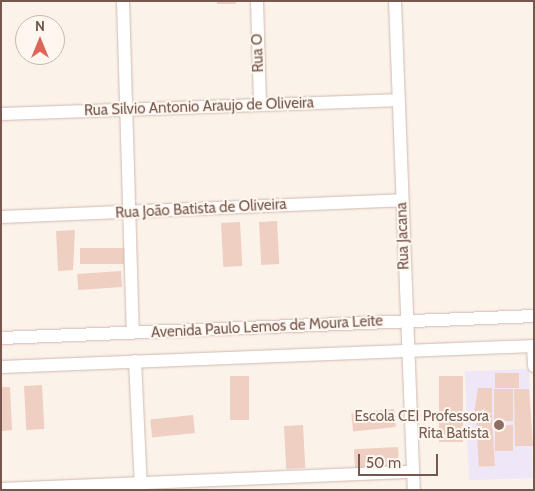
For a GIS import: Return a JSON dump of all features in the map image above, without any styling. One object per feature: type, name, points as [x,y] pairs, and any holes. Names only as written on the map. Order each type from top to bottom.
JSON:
[{"type":"street","points":[[123,1],[132,212],[133,333]]},
{"type":"street","name":"Rua O","points":[[257,1],[260,104]]},
{"type":"street","name":"Rua Jacana","points":[[395,1],[414,490]]},
{"type":"street","name":"Rua Silvio Antonio Araujo de Oliveira","points":[[1,114],[398,100]]},
{"type":"street","name":"Rua João Batista de Oliveira","points":[[1,217],[402,200]]},
{"type":"street","name":"Avenida Paulo Lemos de Moura Leite","points":[[1,338],[534,316]]},
{"type":"street","points":[[533,346],[534,366]]},
{"type":"street","name":"Avenida Paulo Lemos de Moura Leite","points":[[1,367],[533,346]]},
{"type":"street","points":[[135,361],[140,486]]},
{"type":"street","points":[[1,489],[140,486],[413,472]]},
{"type":"shaded area","name":"Escola CEI Professora Rita Batista","points":[[529,369],[533,478],[469,480],[465,371]]},
{"type":"building","points":[[217,1],[236,1],[236,4],[217,4]]},
{"type":"building","points":[[277,221],[279,264],[261,265],[259,222]]},
{"type":"building","points":[[240,222],[242,266],[223,267],[221,223]]},
{"type":"building","points":[[75,230],[73,270],[58,271],[56,231]]},
{"type":"building","points":[[80,248],[124,248],[124,264],[80,264]]},
{"type":"building","points":[[121,271],[122,287],[78,290],[77,274]]},
{"type":"building","points":[[495,373],[519,373],[519,388],[495,388]]},
{"type":"building","points":[[230,376],[249,376],[249,420],[230,420]]},
{"type":"building","points":[[439,376],[463,376],[463,442],[439,442]]},
{"type":"building","points":[[42,385],[44,429],[26,430],[24,386]]},
{"type":"building","points":[[1,387],[10,387],[12,430],[1,431]]},
{"type":"building","points":[[478,388],[492,388],[492,413],[474,414]]},
{"type":"building","points":[[494,389],[513,389],[513,421],[494,421]]},
{"type":"building","points":[[514,389],[529,389],[533,446],[515,446]]},
{"type":"building","points":[[394,409],[396,427],[353,431],[351,413]]},
{"type":"building","points":[[492,414],[495,466],[479,467],[476,415]]},
{"type":"building","points":[[193,415],[195,433],[152,437],[150,419]]},
{"type":"building","points":[[303,425],[305,468],[286,469],[284,426]]},
{"type":"building","points":[[495,425],[513,425],[513,451],[495,451]]},
{"type":"building","points":[[398,447],[399,466],[355,468],[354,449]]},
{"type":"place","name":"Escola CEI Professora Rita Batista","points":[[499,425]]}]
